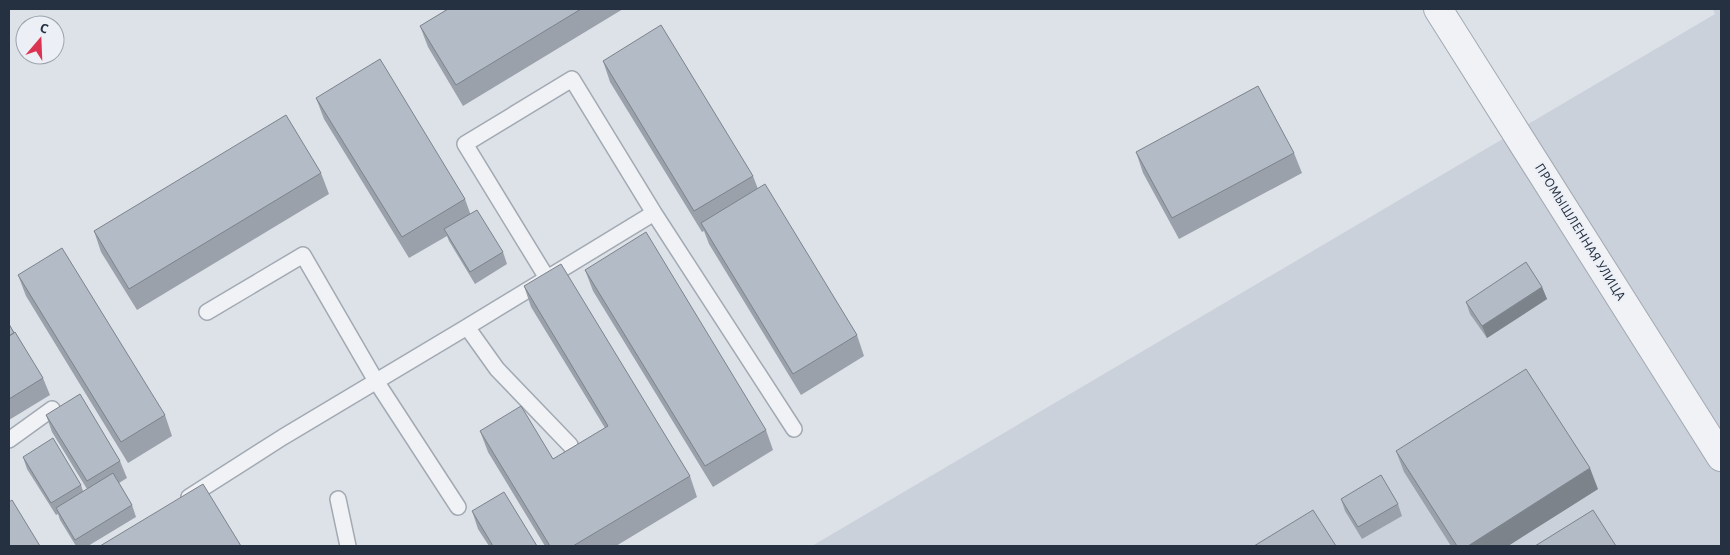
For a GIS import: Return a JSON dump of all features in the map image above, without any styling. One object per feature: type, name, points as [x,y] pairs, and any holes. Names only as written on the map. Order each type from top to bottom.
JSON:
[{"type":"street","name":"ПРОМЫШЛЕННАЯ УЛИЦА","points":[[1438,9],[1721,457]]},
{"type":"lane","points":[[547,278],[465,144],[572,78],[654,213],[794,429]]},
{"type":"lane","points":[[177,505],[376,381],[654,213]]},
{"type":"lane","points":[[207,312],[303,255],[376,381],[458,507]]},
{"type":"lane","points":[[467,327],[497,369],[570,445]]},
{"type":"lane","points":[[9,440],[52,409]]},
{"type":"lane","points":[[338,499],[348,546]]},
{"type":"shaded area","points":[[1713,9],[1721,9],[1721,546],[812,546],[1715,14]]},
{"type":"building","points":[[448,9],[581,9],[456,85],[420,26]]},
{"type":"building","points":[[661,25],[753,176],[694,211],[603,61]]},
{"type":"building","points":[[380,59],[465,199],[402,237],[316,98]]},
{"type":"building","points":[[1258,86],[1294,153],[1172,218],[1136,152]]},
{"type":"building","points":[[286,115],[321,173],[129,289],[94,231]]},
{"type":"building","points":[[765,184],[857,335],[793,374],[701,223]]},
{"type":"building","points":[[477,210],[503,252],[470,272],[444,229]]},
{"type":"building","points":[[646,232],[766,430],[705,466],[585,270]]},
{"type":"building","points":[[62,248],[165,415],[121,442],[18,275]]},
{"type":"building","points":[[1526,262],[1542,287],[1482,326],[1466,302]]},
{"type":"building","points":[[561,264],[690,476],[573,546],[550,546],[480,431],[521,406],[553,459],[608,426],[524,286]]},
{"type":"building","points":[[9,324],[14,333],[9,336]]},
{"type":"building","points":[[15,332],[43,378],[9,399],[9,336]]},
{"type":"building","points":[[1526,369],[1590,468],[1468,546],[1457,546],[1396,451]]},
{"type":"building","points":[[80,394],[120,461],[87,481],[46,415]]},
{"type":"building","points":[[53,438],[81,485],[51,503],[23,457]]},
{"type":"building","points":[[113,473],[132,505],[75,540],[56,508]]},
{"type":"building","points":[[1381,475],[1398,504],[1358,527],[1341,499]]},
{"type":"building","points":[[203,484],[241,546],[100,546]]},
{"type":"building","points":[[504,492],[537,546],[493,546],[472,511]]},
{"type":"building","points":[[12,500],[40,546],[9,546],[9,502]]},
{"type":"building","points":[[1313,510],[1336,546],[1254,546]]},
{"type":"building","points":[[1593,510],[1616,546],[1535,546]]}]
